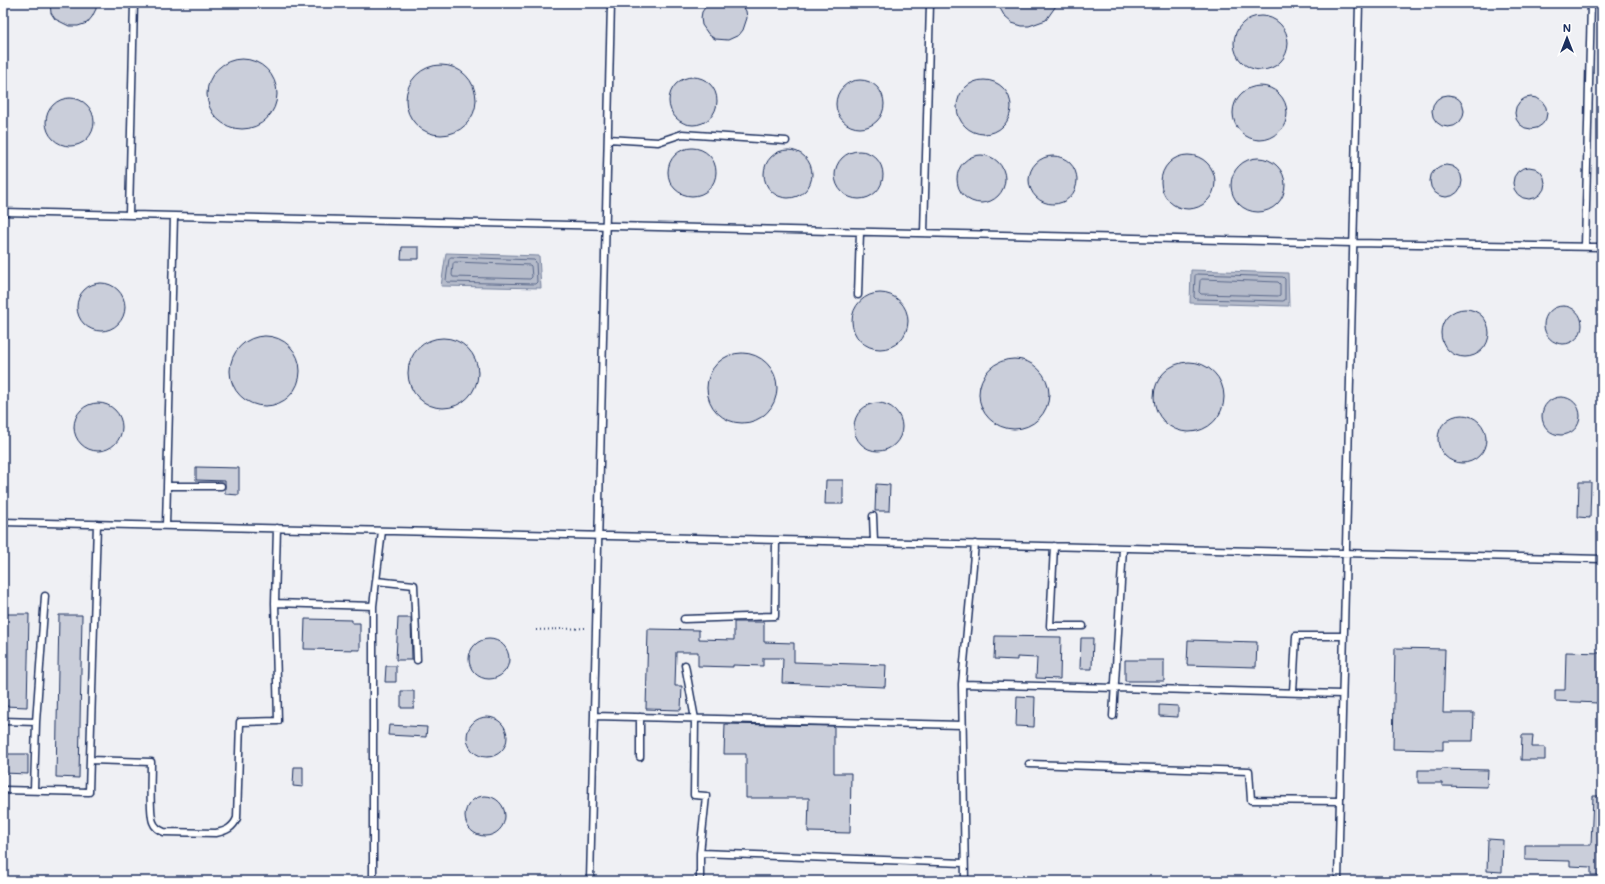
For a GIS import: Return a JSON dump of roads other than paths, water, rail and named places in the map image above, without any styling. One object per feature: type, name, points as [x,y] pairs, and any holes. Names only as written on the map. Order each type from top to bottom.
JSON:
[{"type":"lane","points":[[129,215],[134,3]]},
{"type":"lane","points":[[590,881],[612,3]]},
{"type":"lane","points":[[924,234],[930,3]]},
{"type":"lane","points":[[1338,881],[1359,3]]},
{"type":"lane","points":[[1585,246],[1591,3]]},
{"type":"lane","points":[[608,139],[658,142],[682,134],[786,141]]},
{"type":"lane","points":[[3,212],[924,234],[1602,247]]},
{"type":"lane","points":[[166,526],[174,216]]},
{"type":"lane","points":[[858,296],[860,232]]},
{"type":"lane","points":[[167,486],[221,486]]},
{"type":"lane","points":[[873,516],[874,542]]},
{"type":"lane","points":[[3,522],[1602,559]]},
{"type":"lane","points":[[3,790],[89,792],[97,524]]},
{"type":"lane","points":[[90,760],[152,762],[151,816],[155,826],[159,830],[164,832],[216,833],[224,832],[234,824],[237,818],[240,722],[278,721],[275,603],[277,528]]},
{"type":"lane","points":[[373,881],[373,606],[382,531]]},
{"type":"lane","points":[[684,619],[775,616],[776,540]]},
{"type":"lane","points":[[965,881],[962,684],[975,544]]},
{"type":"lane","points":[[1054,546],[1050,626],[1083,626]]},
{"type":"lane","points":[[1113,716],[1124,548]]},
{"type":"lane","points":[[376,581],[414,585],[417,660]]},
{"type":"lane","points":[[34,790],[36,722],[45,596]]},
{"type":"lane","points":[[275,603],[373,606]]},
{"type":"lane","points":[[1293,692],[1296,636],[1344,636]]},
{"type":"lane","points":[[685,665],[695,719],[694,795],[706,796],[700,853],[700,881]]},
{"type":"lane","points":[[962,684],[1342,694]]},
{"type":"lane","points":[[594,716],[962,725]]},
{"type":"lane","points":[[640,717],[640,757]]},
{"type":"lane","points":[[3,721],[36,722]]},
{"type":"lane","points":[[1029,764],[1248,771],[1251,800],[1340,801]]},
{"type":"lane","points":[[700,853],[964,863]]},
{"type":"water","points":[[446,253],[539,256],[541,288],[441,286]]},
{"type":"water","points":[[1191,270],[1288,273],[1289,306],[1190,303]]}]
